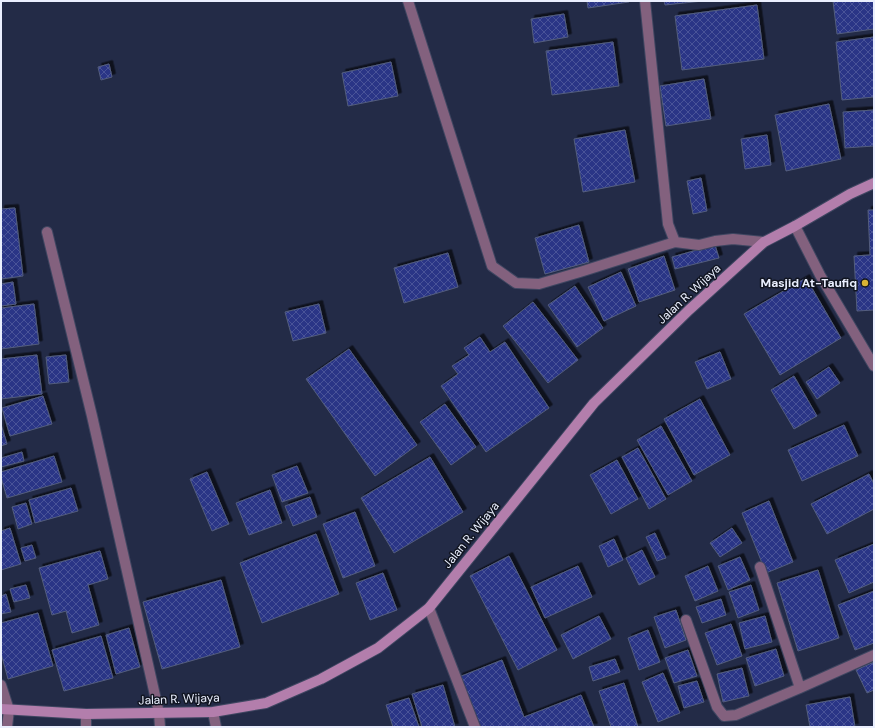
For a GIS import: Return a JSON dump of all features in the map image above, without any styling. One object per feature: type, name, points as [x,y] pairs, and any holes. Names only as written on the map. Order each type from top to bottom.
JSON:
[{"type":"street","points":[[408,1],[492,266],[516,283],[539,284],[675,242],[699,245],[733,239],[764,242]]},
{"type":"street","points":[[645,1],[668,224],[675,242]]},
{"type":"street","name":"Jalan R. Wijaya","points":[[5,710],[86,714],[213,712],[266,702],[321,679],[378,648],[429,608],[594,403],[689,310],[764,242],[850,194],[874,183]]},
{"type":"street","points":[[795,226],[820,275],[874,366]]},
{"type":"street","points":[[47,232],[92,416],[159,713],[160,727]]},
{"type":"street","points":[[760,567],[800,688]]},
{"type":"street","points":[[429,608],[475,727]]},
{"type":"street","points":[[686,620],[717,707],[724,716],[736,715],[874,655]]},
{"type":"street","points":[[1,685],[7,727]]},
{"type":"street","points":[[213,712],[216,727]]},
{"type":"street","points":[[86,714],[86,727]]},
{"type":"building","points":[[587,1],[629,1],[629,2],[588,8]]},
{"type":"building","points":[[664,1],[703,1],[665,5]]},
{"type":"building","points":[[833,1],[874,1],[874,29],[837,34]]},
{"type":"building","points":[[757,5],[764,59],[682,70],[675,16]]},
{"type":"building","points":[[564,14],[568,37],[534,43],[531,19]]},
{"type":"building","points":[[874,37],[874,97],[842,100],[836,42]]},
{"type":"building","points":[[613,42],[619,86],[552,95],[546,51]]},
{"type":"building","points":[[391,62],[398,96],[348,106],[342,73]]},
{"type":"building","points":[[109,64],[112,77],[101,80],[98,67]]},
{"type":"building","points":[[704,79],[711,119],[666,126],[660,86]]},
{"type":"building","points":[[829,104],[841,159],[786,171],[775,115]]},
{"type":"building","points":[[874,110],[874,146],[845,148],[843,112]]},
{"type":"building","points":[[625,130],[635,182],[583,192],[574,139]]},
{"type":"building","points":[[767,135],[771,165],[745,169],[741,139]]},
{"type":"building","points":[[701,178],[707,211],[693,214],[687,181]]},
{"type":"building","points":[[15,208],[23,276],[1,279],[1,209]]},
{"type":"building","name":"Masjid At-Taufiq","points":[[868,210],[874,210],[874,310],[857,311],[854,256],[870,255]]},
{"type":"building","points":[[579,225],[589,262],[545,274],[535,238]]},
{"type":"building","points":[[715,245],[719,258],[675,269],[672,257]]},
{"type":"building","points":[[448,253],[458,287],[404,303],[394,268]]},
{"type":"building","points":[[664,256],[675,290],[639,302],[628,269]]},
{"type":"building","points":[[621,272],[636,306],[604,321],[588,287]]},
{"type":"building","points":[[806,278],[841,338],[780,375],[744,314]]},
{"type":"building","points":[[13,282],[16,304],[1,306],[1,284]]},
{"type":"building","points":[[575,286],[603,328],[577,347],[548,305]]},
{"type":"building","points":[[533,302],[578,360],[548,383],[503,326]]},
{"type":"building","points":[[34,304],[39,344],[1,349],[1,308]]},
{"type":"building","points":[[319,304],[326,333],[293,341],[285,312]]},
{"type":"building","points":[[480,337],[490,352],[505,342],[549,408],[486,452],[441,386],[458,374],[452,366],[469,355],[464,348]]},
{"type":"building","points":[[349,349],[417,445],[375,476],[306,379]]},
{"type":"building","points":[[720,352],[731,379],[707,389],[695,362]]},
{"type":"building","points":[[37,355],[42,394],[1,399],[1,359]]},
{"type":"building","points":[[66,355],[69,382],[49,384],[46,357]]},
{"type":"building","points":[[829,367],[840,383],[817,399],[806,382]]},
{"type":"building","points":[[794,376],[817,416],[794,429],[771,390]]},
{"type":"building","points":[[43,396],[52,424],[10,436],[2,408]]},
{"type":"building","points":[[700,399],[730,455],[694,475],[664,419]]},
{"type":"building","points":[[445,404],[476,447],[451,465],[420,422]]},
{"type":"building","points":[[1,424],[7,444],[1,446]]},
{"type":"building","points":[[844,425],[858,456],[802,481],[788,450]]},
{"type":"building","points":[[661,426],[692,481],[668,495],[637,440]]},
{"type":"building","points":[[638,448],[666,499],[649,509],[622,457]]},
{"type":"building","points":[[22,452],[24,461],[1,467],[1,458]]},
{"type":"building","points":[[54,456],[62,482],[7,498],[1,472]]},
{"type":"building","points":[[430,457],[463,512],[394,553],[361,498]]},
{"type":"building","points":[[617,460],[638,499],[611,514],[590,475]]},
{"type":"building","points":[[297,466],[308,493],[282,502],[272,475]]},
{"type":"building","points":[[207,472],[229,524],[212,531],[190,479]]},
{"type":"building","points":[[869,474],[874,484],[874,509],[827,534],[811,504]]},
{"type":"building","points":[[71,488],[78,511],[35,523],[29,500]]},
{"type":"building","points":[[270,490],[282,523],[249,535],[236,503]]},
{"type":"building","points":[[310,497],[317,517],[293,526],[285,506]]},
{"type":"building","points":[[769,501],[793,562],[766,573],[742,513]]},
{"type":"building","points":[[26,503],[32,524],[18,529],[12,507]]},
{"type":"building","points":[[355,512],[375,566],[343,578],[323,524]]},
{"type":"building","points":[[10,528],[21,564],[1,570],[1,531]]},
{"type":"building","points":[[732,528],[742,543],[720,557],[710,543]]},
{"type":"building","points":[[655,533],[666,558],[657,561],[646,537]]},
{"type":"building","points":[[316,534],[339,594],[262,623],[240,563]]},
{"type":"building","points":[[614,539],[623,560],[608,567],[599,546]]},
{"type":"building","points":[[874,544],[874,582],[849,593],[835,560]]},
{"type":"building","points":[[32,545],[36,558],[25,561],[21,548]]},
{"type":"building","points":[[642,550],[655,577],[639,585],[626,558]]},
{"type":"building","points":[[100,551],[108,579],[88,585],[99,625],[72,633],[66,611],[52,615],[39,568]]},
{"type":"building","points":[[509,556],[557,650],[518,670],[470,576]]},
{"type":"building","points":[[740,557],[750,580],[728,590],[718,566]]},
{"type":"building","points":[[578,566],[592,597],[545,618],[531,587]]},
{"type":"building","points":[[708,566],[718,591],[695,601],[685,576]]},
{"type":"building","points":[[818,570],[839,638],[798,651],[777,583]]},
{"type":"building","points":[[383,573],[397,610],[370,620],[356,583]]},
{"type":"building","points":[[221,580],[240,647],[162,669],[143,602]]},
{"type":"building","points":[[26,585],[30,598],[14,602],[10,589]]},
{"type":"building","points":[[751,585],[759,610],[738,618],[729,592]]},
{"type":"building","points":[[874,591],[874,643],[855,650],[838,605]]},
{"type":"building","points":[[6,594],[11,612],[1,614],[1,596]]},
{"type":"building","points":[[721,599],[726,615],[702,623],[696,607]]},
{"type":"building","points":[[676,610],[686,640],[665,648],[654,617]]},
{"type":"building","points":[[38,613],[53,666],[8,679],[1,653],[1,623]]},
{"type":"building","points":[[599,616],[611,639],[573,659],[561,635]]},
{"type":"building","points":[[765,616],[772,642],[745,649],[739,623]]},
{"type":"building","points":[[731,624],[742,656],[717,665],[705,633]]},
{"type":"building","points":[[129,628],[140,667],[116,674],[106,635]]},
{"type":"building","points":[[648,630],[660,662],[639,670],[628,638]]},
{"type":"building","points":[[101,636],[113,678],[64,691],[52,650]]},
{"type":"building","points":[[776,649],[784,676],[755,686],[746,658]]},
{"type":"building","points":[[688,650],[697,676],[674,683],[665,658]]},
{"type":"building","points":[[615,659],[620,672],[593,681],[589,667]]},
{"type":"building","points":[[502,660],[524,717],[581,695],[594,727],[478,727],[459,677]]},
{"type":"building","points":[[874,662],[874,690],[867,693],[856,670]]},
{"type":"building","points":[[742,668],[749,696],[723,702],[717,674]]},
{"type":"building","points":[[663,673],[680,713],[658,722],[642,682]]},
{"type":"building","points":[[697,681],[704,702],[684,708],[678,686]]},
{"type":"building","points":[[624,683],[638,727],[611,727],[599,691]]},
{"type":"building","points":[[443,685],[455,727],[422,727],[412,694]]},
{"type":"building","points":[[850,697],[855,727],[810,727],[806,705]]},
{"type":"building","points":[[409,698],[419,727],[393,727],[386,705]]},
{"type":"place","name":"Masjid At-Taufiq","points":[[865,283]]}]
